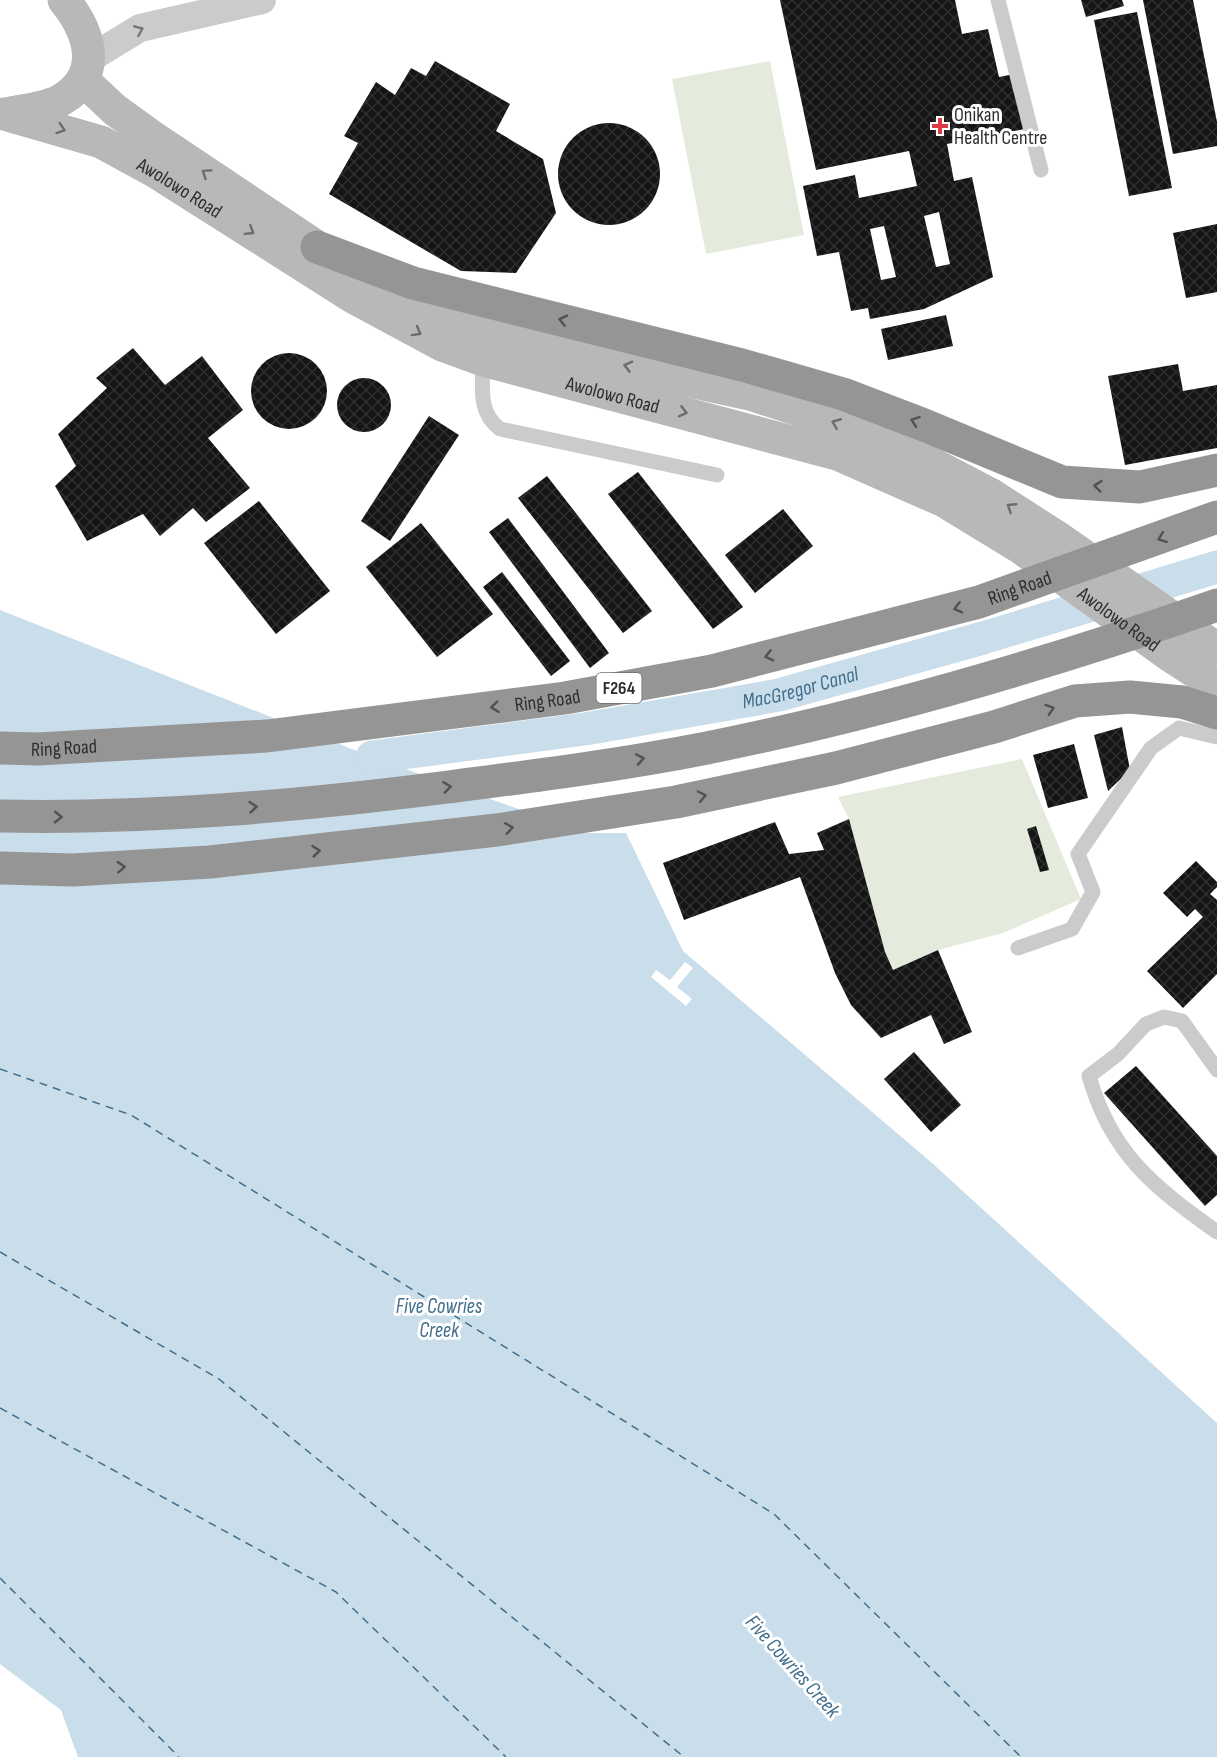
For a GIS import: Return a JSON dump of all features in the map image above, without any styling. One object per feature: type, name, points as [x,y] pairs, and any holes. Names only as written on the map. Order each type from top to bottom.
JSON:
[{"type":"highway","points":[[317,247],[413,284],[742,365],[843,394],[924,424],[1062,482],[1140,487],[1217,470]]},
{"type":"highway","name":"Ring Road","points":[[0,748],[38,749],[267,736],[565,698],[712,671],[979,602],[1217,517]]},
{"type":"highway","points":[[0,816],[80,818],[212,811],[380,796],[557,773],[706,748],[966,686],[1089,650],[1217,605]]},
{"type":"highway","points":[[0,868],[73,870],[210,862],[497,830],[676,802],[836,768],[994,727],[1075,701],[1130,697],[1182,702],[1217,713]]},
{"type":"main road","points":[[2,113],[60,101],[87,70],[88,46],[81,28],[64,0]]},
{"type":"main road","name":"Awolowo Road","points":[[87,70],[124,117],[317,247],[403,297],[492,330],[635,369],[753,395],[818,416],[910,452],[990,494],[1060,539],[1214,647]]},
{"type":"main road","name":"Awolowo Road","points":[[2,113],[101,142],[156,172],[353,297],[442,345],[483,360],[837,454],[944,501],[1021,548],[1168,655],[1217,686]]},
{"type":"street","points":[[184,0],[219,9]]},
{"type":"street","points":[[87,70],[140,28],[262,0]]},
{"type":"lane","points":[[998,0],[1041,170]]},
{"type":"lane","points":[[483,360],[483,409],[489,421],[500,429],[717,475]]},
{"type":"lane","points":[[1018,948],[1071,929],[1093,892],[1078,854],[1151,748],[1179,728],[1217,736]]},
{"type":"lane","points":[[1217,1070],[1182,1021],[1164,1017],[1146,1024],[1119,1054],[1089,1076],[1097,1105],[1117,1141],[1161,1191],[1217,1232]]},
{"type":"shaded area","points":[[770,61],[804,235],[706,254],[672,79]]},
{"type":"shaded area","points":[[1022,759],[1081,899],[1003,933],[938,950],[893,970],[885,952],[849,819],[838,797]]},
{"type":"water","name":"Five Cowries Creek","points":[[0,610],[372,757],[586,833],[626,833],[683,951],[932,1163],[1217,1423],[1217,1757],[78,1757],[61,1710],[0,1664]]},
{"type":"pier","points":[[685,962],[693,968],[677,987],[692,999],[686,1006],[651,977],[656,970],[670,980]]},
{"type":"building","points":[[780,0],[955,0],[962,34],[988,29],[999,77],[1014,74],[1025,129],[947,144],[954,181],[972,177],[993,277],[924,309],[870,319],[868,308],[851,311],[839,252],[817,256],[803,186],[855,175],[859,198],[917,186],[909,151],[816,170]],"holes":[[[939,212],[950,264],[936,267],[924,216]],[[884,226],[896,277],[881,280],[870,229]]]},
{"type":"building","points":[[1081,0],[1122,0],[1124,6],[1086,17]]},
{"type":"building","points":[[1143,0],[1193,0],[1217,122],[1217,146],[1173,154]]},
{"type":"building","points":[[1137,12],[1172,188],[1129,196],[1094,20]]},
{"type":"building","points":[[435,61],[510,104],[496,131],[543,159],[556,213],[516,273],[461,271],[329,194],[358,143],[344,136],[376,82],[395,95],[411,68],[426,76]]},
{"type":"building","points":[[609,123],[629,127],[645,138],[656,154],[660,174],[656,194],[645,210],[629,221],[609,225],[589,221],[573,210],[562,194],[558,174],[562,154],[573,138],[589,127]]},
{"type":"building","points":[[1217,224],[1217,292],[1186,298],[1173,233]]},
{"type":"building","points":[[946,315],[953,346],[888,360],[881,329]]},
{"type":"building","points":[[133,348],[165,385],[202,356],[243,410],[208,438],[250,488],[206,522],[193,508],[160,536],[143,514],[87,541],[55,486],[76,466],[58,434],[107,388],[96,378]]},
{"type":"building","points":[[289,353],[303,356],[316,364],[324,377],[327,391],[324,405],[316,418],[303,426],[289,429],[275,426],[262,418],[254,405],[251,391],[254,377],[262,364],[275,356]]},
{"type":"building","points":[[1178,364],[1183,391],[1217,385],[1217,448],[1125,465],[1108,376]]},
{"type":"building","points":[[359,378],[369,378],[379,382],[387,390],[391,405],[387,420],[379,428],[369,432],[359,432],[349,428],[341,420],[337,410],[337,400],[341,390],[349,382]]},
{"type":"building","points":[[429,416],[459,435],[390,541],[361,521]]},
{"type":"building","points":[[638,472],[743,607],[713,629],[608,494]]},
{"type":"building","points":[[547,476],[652,611],[623,633],[518,498]]},
{"type":"building","points":[[259,501],[330,591],[276,634],[204,543]]},
{"type":"building","points":[[783,509],[813,546],[755,593],[725,555]]},
{"type":"building","points":[[508,518],[609,653],[590,668],[489,532]]},
{"type":"building","points":[[421,523],[493,614],[437,657],[366,567]]},
{"type":"building","points":[[502,572],[570,661],[551,676],[483,587]]},
{"type":"building","points":[[1122,727],[1130,770],[1108,791],[1094,735]]},
{"type":"building","points":[[1074,744],[1088,798],[1048,808],[1033,755]]},
{"type":"building","points":[[849,819],[885,952],[893,970],[938,950],[972,1032],[944,1044],[931,1015],[881,1038],[851,1005],[835,973],[800,877],[684,920],[663,863],[775,822],[789,854],[824,850],[817,833]]},
{"type":"building","points":[[1036,826],[1049,870],[1040,872],[1027,829]]},
{"type":"building","points":[[1196,861],[1217,882],[1217,887],[1210,894],[1217,900],[1217,974],[1183,1008],[1147,971],[1203,917],[1195,909],[1187,917],[1163,893]]},
{"type":"building","points":[[914,1052],[961,1105],[931,1132],[884,1079]]},
{"type":"building","points":[[1136,1066],[1217,1156],[1217,1195],[1205,1206],[1104,1093]]},
{"type":"waterway","name":"MacGregor Canal","points":[[372,757],[585,729],[779,695],[983,638],[1217,567]]},
{"type":"ferry route","points":[[0,1069],[131,1115],[774,1514],[1021,1757]]},
{"type":"ferry route","points":[[0,1252],[219,1379],[684,1757]]},
{"type":"ferry route","points":[[0,1408],[336,1592],[506,1757]]},
{"type":"ferry route","points":[[0,1578],[179,1757]]},
{"type":"place","name":"Onikan Health Centre","points":[[940,126]]}]
